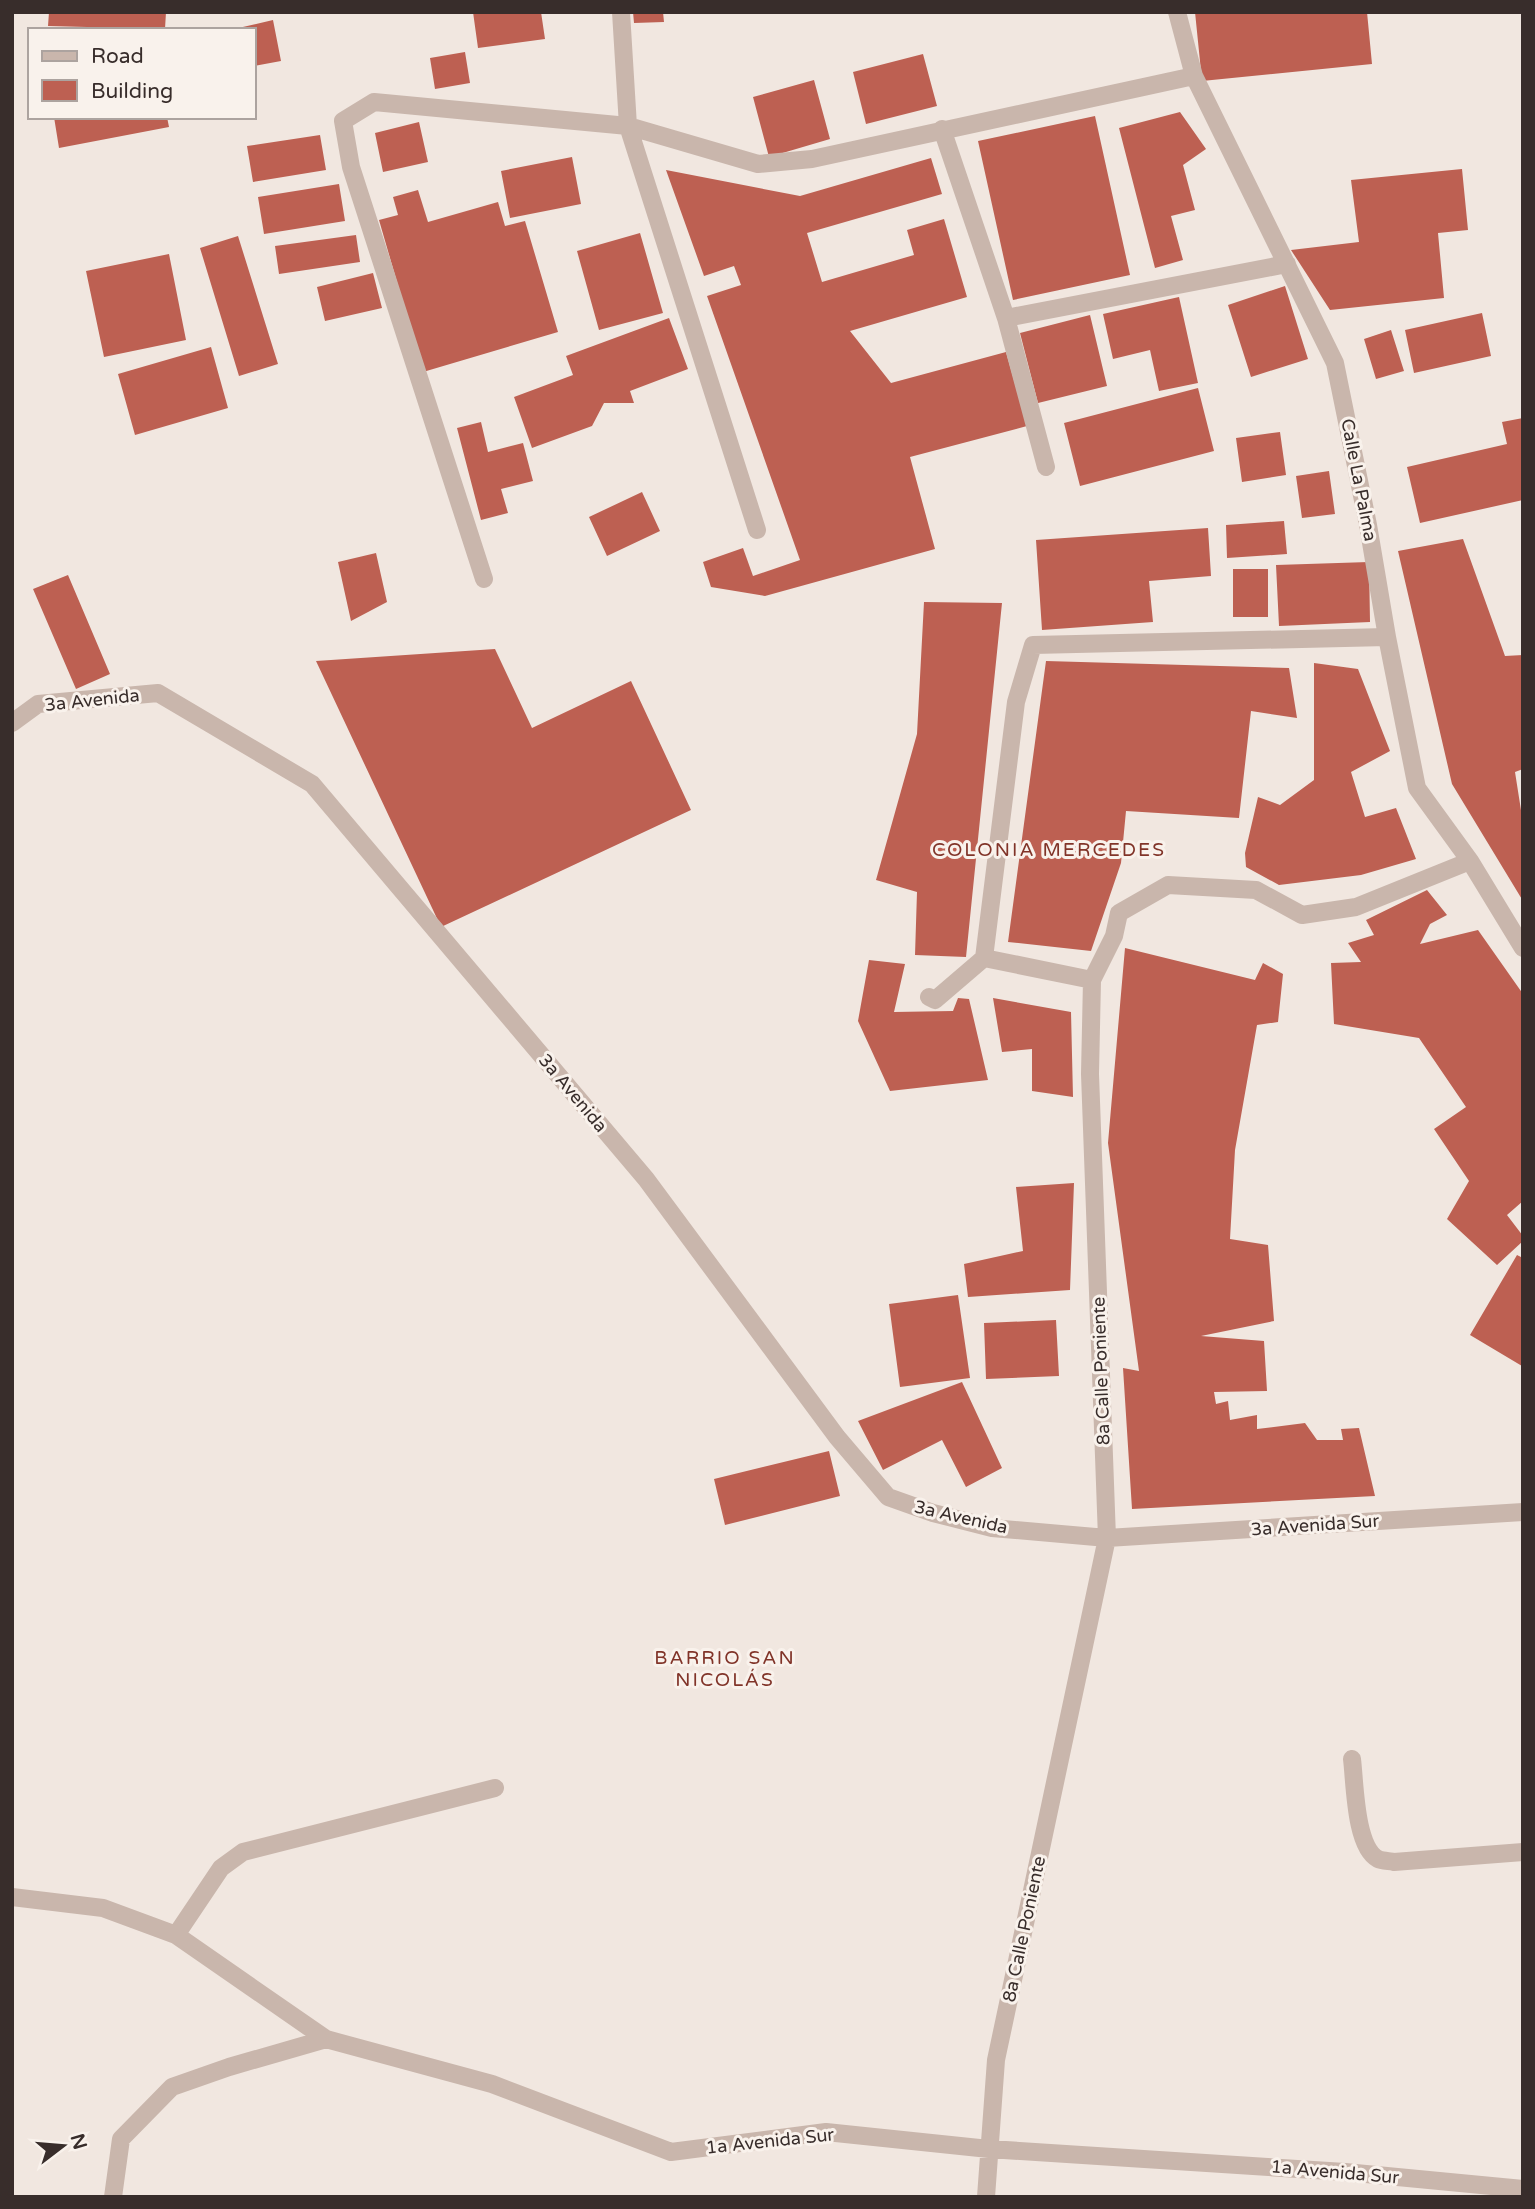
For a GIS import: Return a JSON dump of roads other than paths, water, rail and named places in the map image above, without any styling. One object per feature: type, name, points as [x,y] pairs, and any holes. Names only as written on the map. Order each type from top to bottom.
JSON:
[{"type":"street","points":[[621,12],[628,126],[757,530]]},
{"type":"street","name":"Calle La Palma","points":[[1177,12],[1194,76],[1335,363],[1417,788],[1470,861],[1523,948]]},
{"type":"street","points":[[484,579],[351,166],[343,121],[374,102],[628,126],[758,164],[812,159],[1194,76]]},
{"type":"street","points":[[942,129],[1006,318],[1046,467]]},
{"type":"street","points":[[1006,318],[1287,264]]},
{"type":"street","points":[[929,997],[935,1000],[985,958],[1016,702],[1033,645],[1387,637]]},
{"type":"street","name":"3a Avenida","points":[[12,723],[38,704],[158,693],[312,784],[646,1179],[837,1437],[888,1497],[933,1513],[992,1528],[1107,1538]]},
{"type":"street","name":"8a Calle Poniente","points":[[986,2197],[996,2060],[1107,1538],[1090,1074],[1092,980],[1114,936],[1119,913],[1168,885],[1256,890],[1302,915],[1356,907],[1470,861]]},
{"type":"street","points":[[985,958],[1092,980]]},
{"type":"street","name":"3a Avenida Sur","points":[[1107,1538],[1523,1512]]},
{"type":"street","points":[[1352,1759],[1361,1835],[1366,1848],[1378,1859],[1394,1862],[1523,1852]]},
{"type":"street","points":[[176,1935],[221,1868],[243,1852],[495,1788]]},
{"type":"street","points":[[12,1897],[103,1908],[176,1935],[326,2039]]},
{"type":"street","points":[[113,2197],[121,2139],[172,2087],[229,2067],[326,2039]]},
{"type":"street","name":"1a Avenida Sur","points":[[326,2039],[492,2084],[671,2152],[826,2132],[989,2149],[1345,2172],[1523,2189]]},
{"type":"district","name":"COLONIA MERCEDES","points":[[1049,850]]},
{"type":"district","name":"BARRIO SAN NICOLÁS","points":[[725,1669]]}]
